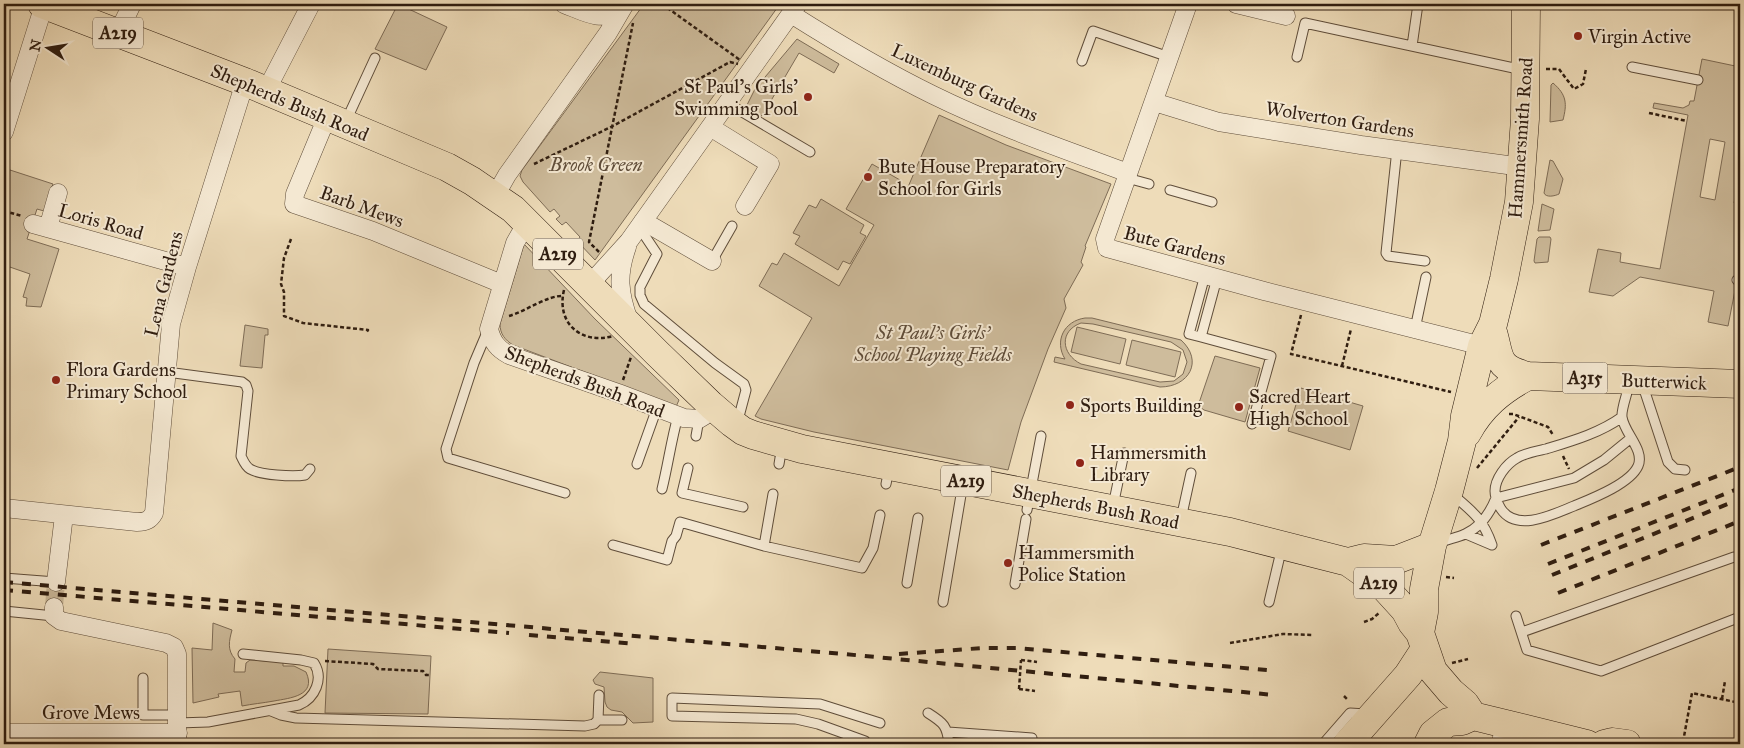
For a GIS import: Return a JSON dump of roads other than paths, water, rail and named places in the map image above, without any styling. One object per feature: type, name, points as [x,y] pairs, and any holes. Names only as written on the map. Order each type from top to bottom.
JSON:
[{"type":"main road","name":"Shepherds Bush Road","points":[[43,4],[255,86],[447,167],[495,196],[527,222],[577,285],[702,420],[736,426],[753,435],[780,454],[888,475],[964,480],[1027,508],[1112,509],[1149,521],[1181,522],[1283,545]]},
{"type":"main road","name":"Hammersmith Road","points":[[1449,491],[1462,441],[1465,416],[1512,240],[1519,202],[1525,119],[1535,70],[1526,4]]},
{"type":"main road","name":"Hammersmith Road","points":[[1487,338],[1500,360],[1514,372],[1528,376]]},
{"type":"main road","name":"Butterwick","points":[[1528,376],[1740,384]]},
{"type":"main road","name":"A315","points":[[1462,441],[1483,408],[1504,390],[1528,376]]},
{"type":"main road","name":"A315","points":[[1347,744],[1408,675],[1422,641],[1427,548],[1449,491]]},
{"type":"main road","name":"A219","points":[[1283,545],[1348,562],[1385,588],[1405,610],[1422,641]]},
{"type":"main road","name":"A219","points":[[1348,562],[1364,558],[1396,560],[1427,548]]},
{"type":"main road","points":[[1422,641],[1436,676],[1465,704],[1473,716],[1502,734],[1587,744]]},
{"type":"main road","points":[[1428,744],[1433,734],[1448,722],[1462,721],[1473,716]]},
{"type":"main road","points":[[1604,744],[1612,742],[1626,744]]},
{"type":"street","points":[[4,132],[43,4]]},
{"type":"street","points":[[118,33],[132,4]]},
{"type":"street","name":"Lena Gardens","points":[[64,515],[137,522],[147,521],[154,512],[171,324],[187,267],[255,86],[311,4]]},
{"type":"street","points":[[564,4],[596,16],[608,17],[626,12]]},
{"type":"street","name":"Bute Gardens","points":[[1188,4],[1105,239],[1105,244],[1108,248],[1211,277],[1415,329],[1487,338]]},
{"type":"street","points":[[1236,4],[1286,16]]},
{"type":"street","points":[[577,285],[629,241],[794,9]]},
{"type":"street","name":"Luxemburg Gardens","points":[[794,9],[840,44],[933,95],[1018,132],[1128,175]]},
{"type":"street","points":[[495,196],[507,175],[608,33],[626,12]]},
{"type":"street","name":"Wolverton Gardens","points":[[1154,102],[1219,122],[1397,150],[1522,166]]},
{"type":"street","name":"Barb Mews","points":[[336,121],[295,194],[294,204],[373,231],[502,284]]},
{"type":"street","points":[[710,127],[770,164],[745,206]]},
{"type":"street","name":"Loris Road","points":[[58,193],[40,226],[187,267]]},
{"type":"street","name":"Shepherds Bush Road","points":[[527,222],[518,237],[490,325],[490,337],[495,344],[509,355],[678,416],[702,420]]},
{"type":"street","points":[[641,224],[712,261]]},
{"type":"street","points":[[627,339],[621,298],[620,273],[629,241]]},
{"type":"street","points":[[4,508],[64,515],[56,582]]},
{"type":"street","points":[[54,612],[61,621],[166,643],[174,647],[177,654],[178,729]]},
{"type":"street","name":"Grove Mews","points":[[4,733],[178,729]]},
{"type":"lane","points":[[1412,46],[1418,4]]},
{"type":"lane","points":[[1297,56],[1304,23],[1535,70]]},
{"type":"lane","points":[[1082,61],[1093,31],[1170,57]]},
{"type":"lane","points":[[336,121],[375,58]]},
{"type":"lane","points":[[1632,67],[1698,80]]},
{"type":"lane","points":[[727,103],[810,152]]},
{"type":"lane","points":[[1397,150],[1386,254],[1388,256],[1425,261]]},
{"type":"lane","points":[[1128,175],[1149,184]]},
{"type":"lane","points":[[1170,190],[1212,202]]},
{"type":"lane","points":[[641,224],[657,254],[640,287],[640,295],[644,304],[744,384],[746,390],[736,426]]},
{"type":"lane","points":[[712,261],[732,226]]},
{"type":"lane","points":[[1211,277],[1201,337],[1271,356],[1252,424]]},
{"type":"lane","points":[[1415,329],[1426,277]]},
{"type":"lane","points":[[621,298],[640,295]]},
{"type":"lane","points":[[490,325],[474,363],[452,430],[446,449],[448,458],[565,493]]},
{"type":"lane","points":[[167,372],[242,382],[248,391],[241,456],[245,463],[255,471],[291,476],[305,475],[310,469]]},
{"type":"lane","points":[[1622,417],[1640,459],[1638,467],[1632,474],[1586,502],[1551,515],[1528,520],[1512,518],[1504,514],[1495,492],[1496,482],[1501,472],[1516,458],[1611,425],[1622,417],[1636,380]]},
{"type":"lane","points":[[1636,380],[1668,462],[1675,469],[1685,470]]},
{"type":"lane","points":[[637,464],[657,408]]},
{"type":"lane","points":[[662,489],[670,458],[668,451],[678,416]]},
{"type":"lane","points":[[1015,584],[1027,508],[1042,436]]},
{"type":"lane","points":[[1496,498],[1574,478],[1604,460],[1631,438]]},
{"type":"lane","points":[[1112,509],[1124,453]]},
{"type":"lane","points":[[688,468],[682,492],[743,507]]},
{"type":"lane","points":[[1181,522],[1191,473]]},
{"type":"lane","points":[[943,602],[964,480]]},
{"type":"lane","points":[[1449,491],[1482,522],[1492,545],[1466,534]]},
{"type":"lane","points":[[764,546],[773,494]]},
{"type":"lane","points":[[1427,548],[1466,534],[1489,514],[1496,498]]},
{"type":"lane","points":[[614,545],[667,560],[672,540],[676,536],[680,522],[764,546],[862,568],[873,548],[880,515]]},
{"type":"lane","points":[[907,583],[918,518]]},
{"type":"lane","points":[[1269,602],[1283,545]]},
{"type":"lane","points":[[1522,632],[1734,557],[1740,557]]},
{"type":"lane","points":[[4,578],[56,582]]},
{"type":"lane","points":[[4,611],[54,612]]},
{"type":"lane","points":[[1516,616],[1527,650],[1602,670],[1740,617]]},
{"type":"lane","points":[[143,678],[143,714],[178,729],[298,705],[311,697],[318,680],[317,668],[314,663],[243,654]]},
{"type":"lane","points":[[598,720],[599,695]]},
{"type":"lane","points":[[865,744],[865,741],[846,734],[818,724],[796,719],[672,716],[672,698],[820,704],[880,723]]},
{"type":"lane","points":[[271,711],[296,718],[585,726],[594,724],[598,720],[622,720]]},
{"type":"lane","points":[[928,713],[942,722],[948,732],[949,744]]},
{"type":"lane","points":[[1323,744],[1350,713],[1372,715]]},
{"type":"lane","points":[[948,732],[1032,738]]},
{"type":"tunnel","points":[[54,607],[56,582]]},
{"type":"railway","points":[[1541,545],[1740,467]]},
{"type":"railway","points":[[1548,564],[1740,488]]},
{"type":"railway","points":[[1552,575],[1740,499]]},
{"type":"railway","points":[[1558,593],[1740,521]]},
{"type":"railway","points":[[4,582],[844,654],[1274,695]]},
{"type":"railway","points":[[4,590],[509,633]]},
{"type":"railway","points":[[529,635],[636,644]]},
{"type":"railway","points":[[899,654],[983,648],[1017,648],[1267,670]]},
{"type":"place","name":"Virgin Active","points":[[1578,36]]},
{"type":"place","name":"St Paul's Girls' Swimming Pool","points":[[808,97]]},
{"type":"place","name":"Bute House Preparatory School for Girls","points":[[868,177]]},
{"type":"place","name":"Flora Gardens Primary School","points":[[56,380]]},
{"type":"place","name":"Sports Building","points":[[1070,405]]},
{"type":"place","name":"Sacred Heart High School","points":[[1239,407]]},
{"type":"place","name":"Hammersmith Library","points":[[1080,463]]},
{"type":"place","name":"Hammersmith Police Station","points":[[1008,563]]},
{"type":"park label","name":"Brook Green","points":[[596,164]]},
{"type":"park label","name":"St Paul's Girls' School Playing Fields","points":[[933,343]]}]
